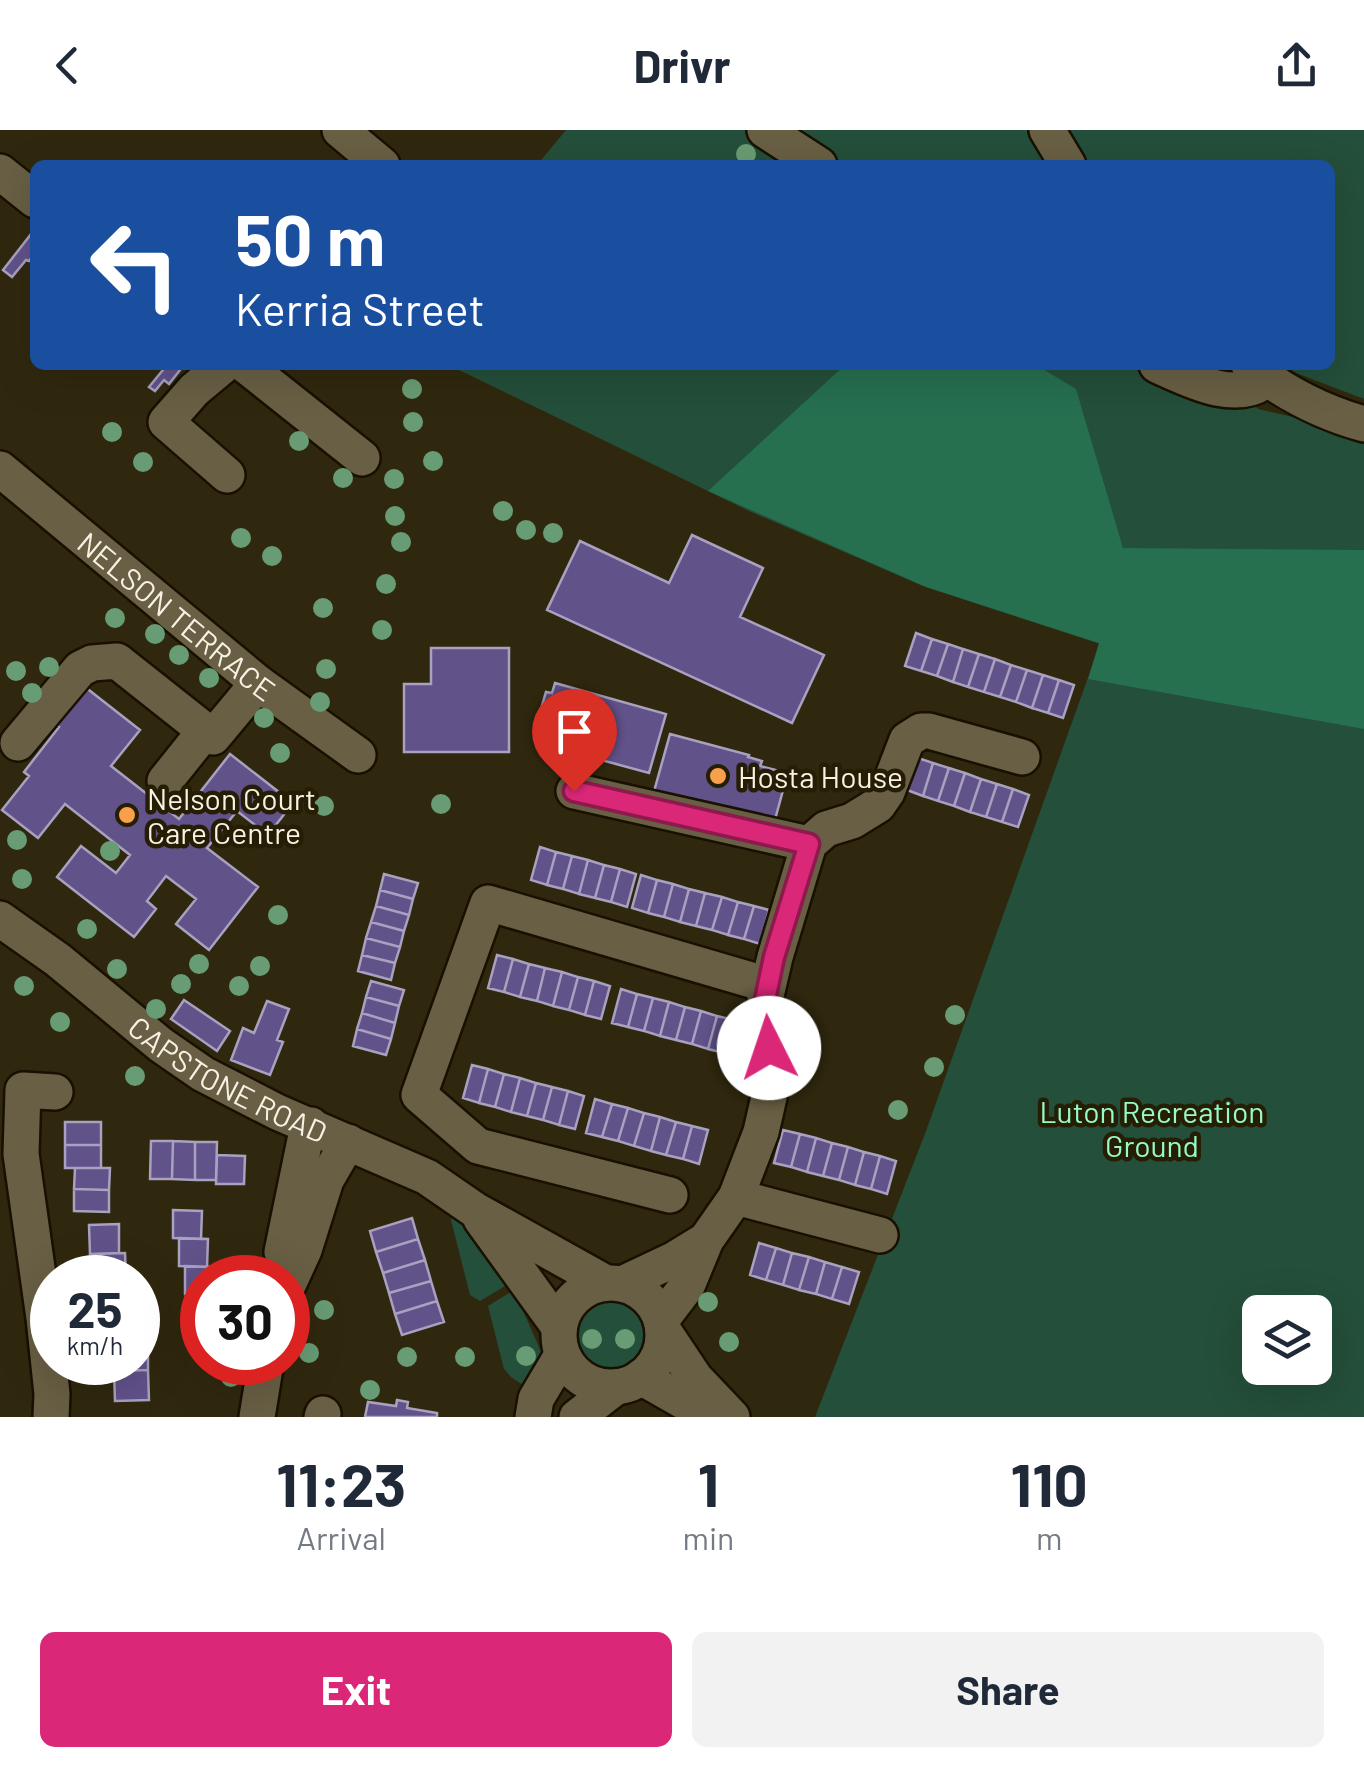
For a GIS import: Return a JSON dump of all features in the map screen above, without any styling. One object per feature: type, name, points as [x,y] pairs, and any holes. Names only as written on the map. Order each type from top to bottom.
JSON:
[{"type":"street","points":[[340,130],[376,160]]},
{"type":"street","points":[[765,130],[812,160]]},
{"type":"street","points":[[1047,130],[1065,160]]},
{"type":"street","points":[[0,172],[30,196]]},
{"type":"street","points":[[218,370],[166,422],[228,475]]},
{"type":"street","points":[[251,370],[362,458]]},
{"type":"street","points":[[1170,370],[1194,380],[1241,390],[1254,387],[1258,372],[1293,396],[1364,424]]},
{"type":"street","name":"NELSON TERRACE","points":[[0,469],[258,683],[358,755]]},
{"type":"street","points":[[18,743],[80,669],[92,663],[117,661],[213,737],[258,683]]},
{"type":"street","points":[[577,1417],[652,1367],[659,1354],[662,1325],[687,1286],[706,1240],[736,1197],[756,1148],[772,1068],[765,1000],[809,844],[826,828],[852,822],[878,804],[888,792],[908,740],[921,731],[930,730],[1022,758]]},
{"type":"street","points":[[166,781],[205,731]]},
{"type":"street","points":[[574,791],[809,844]]},
{"type":"street","points":[[670,1195],[478,1146],[419,1095],[488,904],[768,985]]},
{"type":"street","name":"CAPSTONE ROAD","points":[[0,919],[203,1074],[277,1112],[428,1176],[475,1210],[614,1284]]},
{"type":"street","points":[[51,1417],[44,1318],[21,1154],[24,1090],[56,1092]]},
{"type":"street","points":[[281,1255],[311,1125]]},
{"type":"street","points":[[302,1255],[326,1180],[348,1142]]},
{"type":"street","points":[[736,1197],[880,1235]]},
{"type":"street","name":"CAPSTONE ROAD","points":[[475,1210],[561,1341]]},
{"type":"street","points":[[533,1417],[536,1398],[561,1341],[565,1310],[575,1297],[589,1288],[614,1284],[675,1259],[706,1240]]},
{"type":"street","points":[[614,1284],[639,1292],[652,1304],[695,1378],[732,1417]]},
{"type":"street","points":[[561,1341],[575,1373],[594,1385],[628,1382],[711,1417]]},
{"type":"street","points":[[257,1417],[262,1385]]},
{"type":"green space","points":[[566,130],[1033,130],[1048,160],[541,160]]},
{"type":"green space","points":[[1065,130],[1364,130],[1364,399],[1292,370],[1335,370],[1335,160],[1080,160]]},
{"type":"green space","name":"Luton Recreation Ground","points":[[459,370],[1222,370],[1258,409],[1364,433],[1364,1417],[815,1417],[926,1131],[1100,644],[923,586],[749,511]]},
{"type":"green space","points":[[840,370],[1044,370],[1076,389],[1123,548],[1364,550],[1364,729],[1088,679],[1099,643],[926,587],[708,491]]},
{"type":"green space","points":[[452,1213],[472,1227],[510,1283],[480,1301],[470,1295]]},
{"type":"green space","points":[[514,1290],[542,1354],[535,1393],[504,1369],[488,1306]]},
{"type":"green space","points":[[611,1301],[625,1303],[636,1311],[644,1322],[644,1350],[636,1361],[625,1369],[611,1371],[597,1369],[586,1361],[578,1350],[576,1336],[578,1322],[586,1311],[597,1303]]},
{"type":"building","points":[[30,235],[29,261],[12,277],[3,270]]},
{"type":"building","points":[[163,370],[180,370],[169,384],[164,380],[155,391],[149,387]]},
{"type":"building","points":[[692,535],[763,568],[740,617],[824,655],[792,723],[547,610],[580,541],[669,583]]},
{"type":"building","points":[[916,633],[932,639],[921,671],[905,666]]},
{"type":"building","points":[[932,639],[948,644],[937,676],[921,671]]},
{"type":"building","points":[[948,644],[963,649],[953,682],[937,676]]},
{"type":"building","points":[[431,648],[509,648],[509,752],[404,752],[404,684],[431,684]]},
{"type":"building","points":[[963,649],[979,654],[968,687],[953,682]]},
{"type":"building","points":[[979,654],[995,659],[984,692],[968,687]]},
{"type":"building","points":[[995,659],[1011,665],[1000,697],[984,692]]},
{"type":"building","points":[[1011,665],[1027,670],[1016,702],[1000,697]]},
{"type":"building","points":[[1027,670],[1043,675],[1032,708],[1016,702]]},
{"type":"building","points":[[1043,675],[1059,680],[1048,713],[1032,708]]},
{"type":"building","points":[[1059,680],[1074,685],[1063,718],[1048,713]]},
{"type":"building","name":"Nelson Court Care Centre","points":[[80,683],[140,730],[111,766],[179,819],[230,754],[293,803],[268,835],[237,811],[207,848],[258,887],[209,950],[176,924],[196,899],[166,876],[147,901],[156,909],[134,937],[57,877],[81,846],[116,873],[130,855],[65,804],[38,838],[2,810],[29,776],[24,772],[59,727],[51,721]]},
{"type":"building","points":[[555,683],[666,714],[649,773],[539,743],[544,728],[536,726],[546,692],[552,693]]},
{"type":"building","name":"Hosta House","points":[[670,734],[749,755],[762,761],[760,766],[779,771],[776,781],[785,783],[773,827],[653,795]]},
{"type":"building","points":[[918,758],[933,763],[923,796],[907,790]]},
{"type":"building","points":[[933,763],[949,768],[938,801],[923,796]]},
{"type":"building","points":[[949,768],[965,773],[954,806],[938,801]]},
{"type":"building","points":[[965,773],[981,779],[970,812],[954,806]]},
{"type":"building","points":[[981,779],[997,784],[986,817],[970,812]]},
{"type":"building","points":[[997,784],[1013,789],[1002,822],[986,817]]},
{"type":"building","points":[[1013,789],[1029,795],[1018,827],[1002,822]]},
{"type":"building","points":[[540,847],[556,852],[547,885],[531,880]]},
{"type":"building","points":[[556,852],[572,856],[563,889],[547,885]]},
{"type":"building","points":[[572,856],[588,860],[579,894],[563,889]]},
{"type":"building","points":[[588,860],[604,865],[595,898],[579,894]]},
{"type":"building","points":[[604,865],[620,869],[611,902],[595,898]]},
{"type":"building","points":[[620,869],[636,874],[627,907],[611,902]]},
{"type":"building","points":[[384,874],[418,883],[413,899],[380,890]]},
{"type":"building","points":[[641,875],[657,880],[648,913],[632,908]]},
{"type":"building","points":[[657,880],[673,884],[664,917],[648,913]]},
{"type":"building","points":[[673,884],[689,889],[680,922],[664,917]]},
{"type":"building","points":[[689,889],[705,893],[696,926],[680,922]]},
{"type":"building","points":[[380,890],[413,899],[409,915],[376,906]]},
{"type":"building","points":[[705,893],[722,897],[712,930],[696,926]]},
{"type":"building","points":[[722,897],[738,902],[728,935],[712,930]]},
{"type":"building","points":[[738,902],[754,906],[744,939],[728,935]]},
{"type":"building","points":[[376,906],[409,915],[404,931],[371,922]]},
{"type":"building","points":[[754,906],[769,910],[760,944],[744,939]]},
{"type":"building","points":[[371,922],[404,931],[400,947],[366,938]]},
{"type":"building","points":[[366,938],[400,947],[395,963],[362,955]]},
{"type":"building","points":[[362,955],[395,963],[391,980],[358,971]]},
{"type":"building","points":[[497,955],[513,959],[504,992],[488,988]]},
{"type":"building","points":[[513,959],[529,964],[520,997],[504,992]]},
{"type":"building","points":[[529,964],[545,968],[537,1001],[520,997]]},
{"type":"building","points":[[545,968],[562,972],[553,1006],[537,1001]]},
{"type":"building","points":[[562,972],[578,977],[569,1010],[553,1006]]},
{"type":"building","points":[[578,977],[594,981],[585,1015],[569,1010]]},
{"type":"building","points":[[371,981],[404,990],[399,1006],[366,997]]},
{"type":"building","points":[[594,981],[610,986],[601,1019],[585,1015]]},
{"type":"building","points":[[621,989],[637,994],[628,1027],[612,1023]]},
{"type":"building","points":[[637,994],[653,998],[644,1031],[628,1027]]},
{"type":"building","points":[[366,997],[399,1006],[395,1023],[362,1013]]},
{"type":"building","points":[[653,998],[669,1002],[660,1036],[644,1031]]},
{"type":"building","points":[[184,1000],[230,1031],[217,1051],[171,1019]]},
{"type":"building","points":[[267,1001],[289,1009],[277,1040],[283,1042],[270,1075],[231,1060],[243,1028],[254,1033]]},
{"type":"building","points":[[669,1002],[685,1007],[676,1040],[660,1036]]},
{"type":"building","points":[[685,1007],[701,1011],[692,1044],[676,1040]]},
{"type":"building","points":[[701,1011],[717,1016],[708,1049],[692,1044]]},
{"type":"building","points":[[362,1013],[395,1023],[391,1039],[357,1029]]},
{"type":"building","points":[[717,1016],[734,1020],[724,1053],[708,1049]]},
{"type":"building","points":[[357,1029],[391,1039],[386,1055],[353,1046]]},
{"type":"building","points":[[472,1065],[488,1069],[479,1103],[463,1098]]},
{"type":"building","points":[[488,1069],[504,1074],[495,1107],[479,1103]]},
{"type":"building","points":[[504,1074],[520,1078],[511,1112],[495,1107]]},
{"type":"building","points":[[520,1078],[536,1083],[527,1116],[511,1112]]},
{"type":"building","points":[[536,1083],[552,1087],[543,1120],[527,1116]]},
{"type":"building","points":[[552,1087],[568,1091],[559,1125],[543,1120]]},
{"type":"building","points":[[568,1091],[584,1096],[575,1129],[559,1125]]},
{"type":"building","points":[[595,1099],[612,1104],[602,1137],[586,1133]]},
{"type":"building","points":[[612,1104],[628,1108],[618,1141],[602,1137]]},
{"type":"building","points":[[628,1108],[644,1113],[634,1146],[618,1141]]},
{"type":"building","points":[[644,1113],[660,1117],[651,1151],[634,1146]]},
{"type":"building","points":[[660,1117],[676,1122],[666,1155],[651,1151]]},
{"type":"building","points":[[65,1122],[101,1122],[101,1145],[65,1145]]},
{"type":"building","points":[[676,1122],[692,1126],[683,1159],[666,1155]]},
{"type":"building","points":[[692,1126],[708,1130],[699,1164],[683,1159]]},
{"type":"building","points":[[783,1130],[800,1134],[791,1167],[774,1163]]},
{"type":"building","points":[[800,1134],[816,1138],[807,1172],[791,1167]]},
{"type":"building","points":[[816,1138],[832,1143],[823,1176],[807,1172]]},
{"type":"building","points":[[151,1141],[173,1141],[172,1179],[150,1179]]},
{"type":"building","points":[[173,1141],[195,1142],[195,1180],[172,1179]]},
{"type":"building","points":[[195,1142],[217,1142],[216,1180],[195,1180]]},
{"type":"building","points":[[832,1143],[848,1147],[839,1180],[823,1176]]},
{"type":"building","points":[[65,1145],[101,1145],[101,1168],[65,1168]]},
{"type":"building","points":[[848,1147],[864,1152],[855,1185],[839,1180]]},
{"type":"building","points":[[864,1152],[880,1156],[871,1189],[855,1185]]},
{"type":"building","points":[[217,1155],[245,1156],[244,1184],[216,1184]]},
{"type":"building","points":[[880,1156],[896,1161],[887,1194],[871,1189]]},
{"type":"building","points":[[75,1168],[110,1168],[109,1190],[74,1189]]},
{"type":"building","points":[[74,1189],[109,1190],[109,1212],[74,1211]]},
{"type":"building","points":[[173,1210],[202,1211],[201,1239],[173,1238]]},
{"type":"building","points":[[412,1218],[418,1239],[376,1252],[370,1231]]},
{"type":"building","points":[[119,1224],[119,1253],[90,1254],[89,1225]]},
{"type":"building","points":[[179,1238],[208,1239],[207,1255],[180,1255],[179,1266]]},
{"type":"building","points":[[418,1239],[425,1260],[383,1273],[376,1252]]},
{"type":"building","points":[[759,1243],[776,1248],[766,1280],[750,1275]]},
{"type":"building","points":[[776,1248],[792,1253],[783,1285],[766,1280]]},
{"type":"building","points":[[792,1253],[809,1257],[799,1290],[783,1285]]},
{"type":"building","points":[[809,1257],[825,1262],[816,1294],[799,1290]]},
{"type":"building","points":[[425,1260],[431,1281],[389,1293],[383,1273]]},
{"type":"building","points":[[825,1262],[842,1267],[832,1299],[816,1294]]},
{"type":"building","points":[[842,1267],[859,1272],[849,1304],[832,1299]]},
{"type":"building","points":[[431,1281],[437,1301],[395,1314],[389,1293]]},
{"type":"building","points":[[437,1301],[444,1322],[402,1335],[395,1314]]},
{"type":"building","points":[[114,1385],[148,1385],[149,1400],[115,1401]]},
{"type":"building","points":[[397,1400],[408,1402],[407,1408],[437,1413],[437,1417],[365,1417],[368,1402],[396,1406]]},
{"type":"place","name":"Hosta House","points":[[718,776]]},
{"type":"place","name":"Nelson Court Care Centre","points":[[127,815]]},
{"type":"route","points":[[574,791],[809,844],[774,957],[765,1000],[769,1048]]}]
